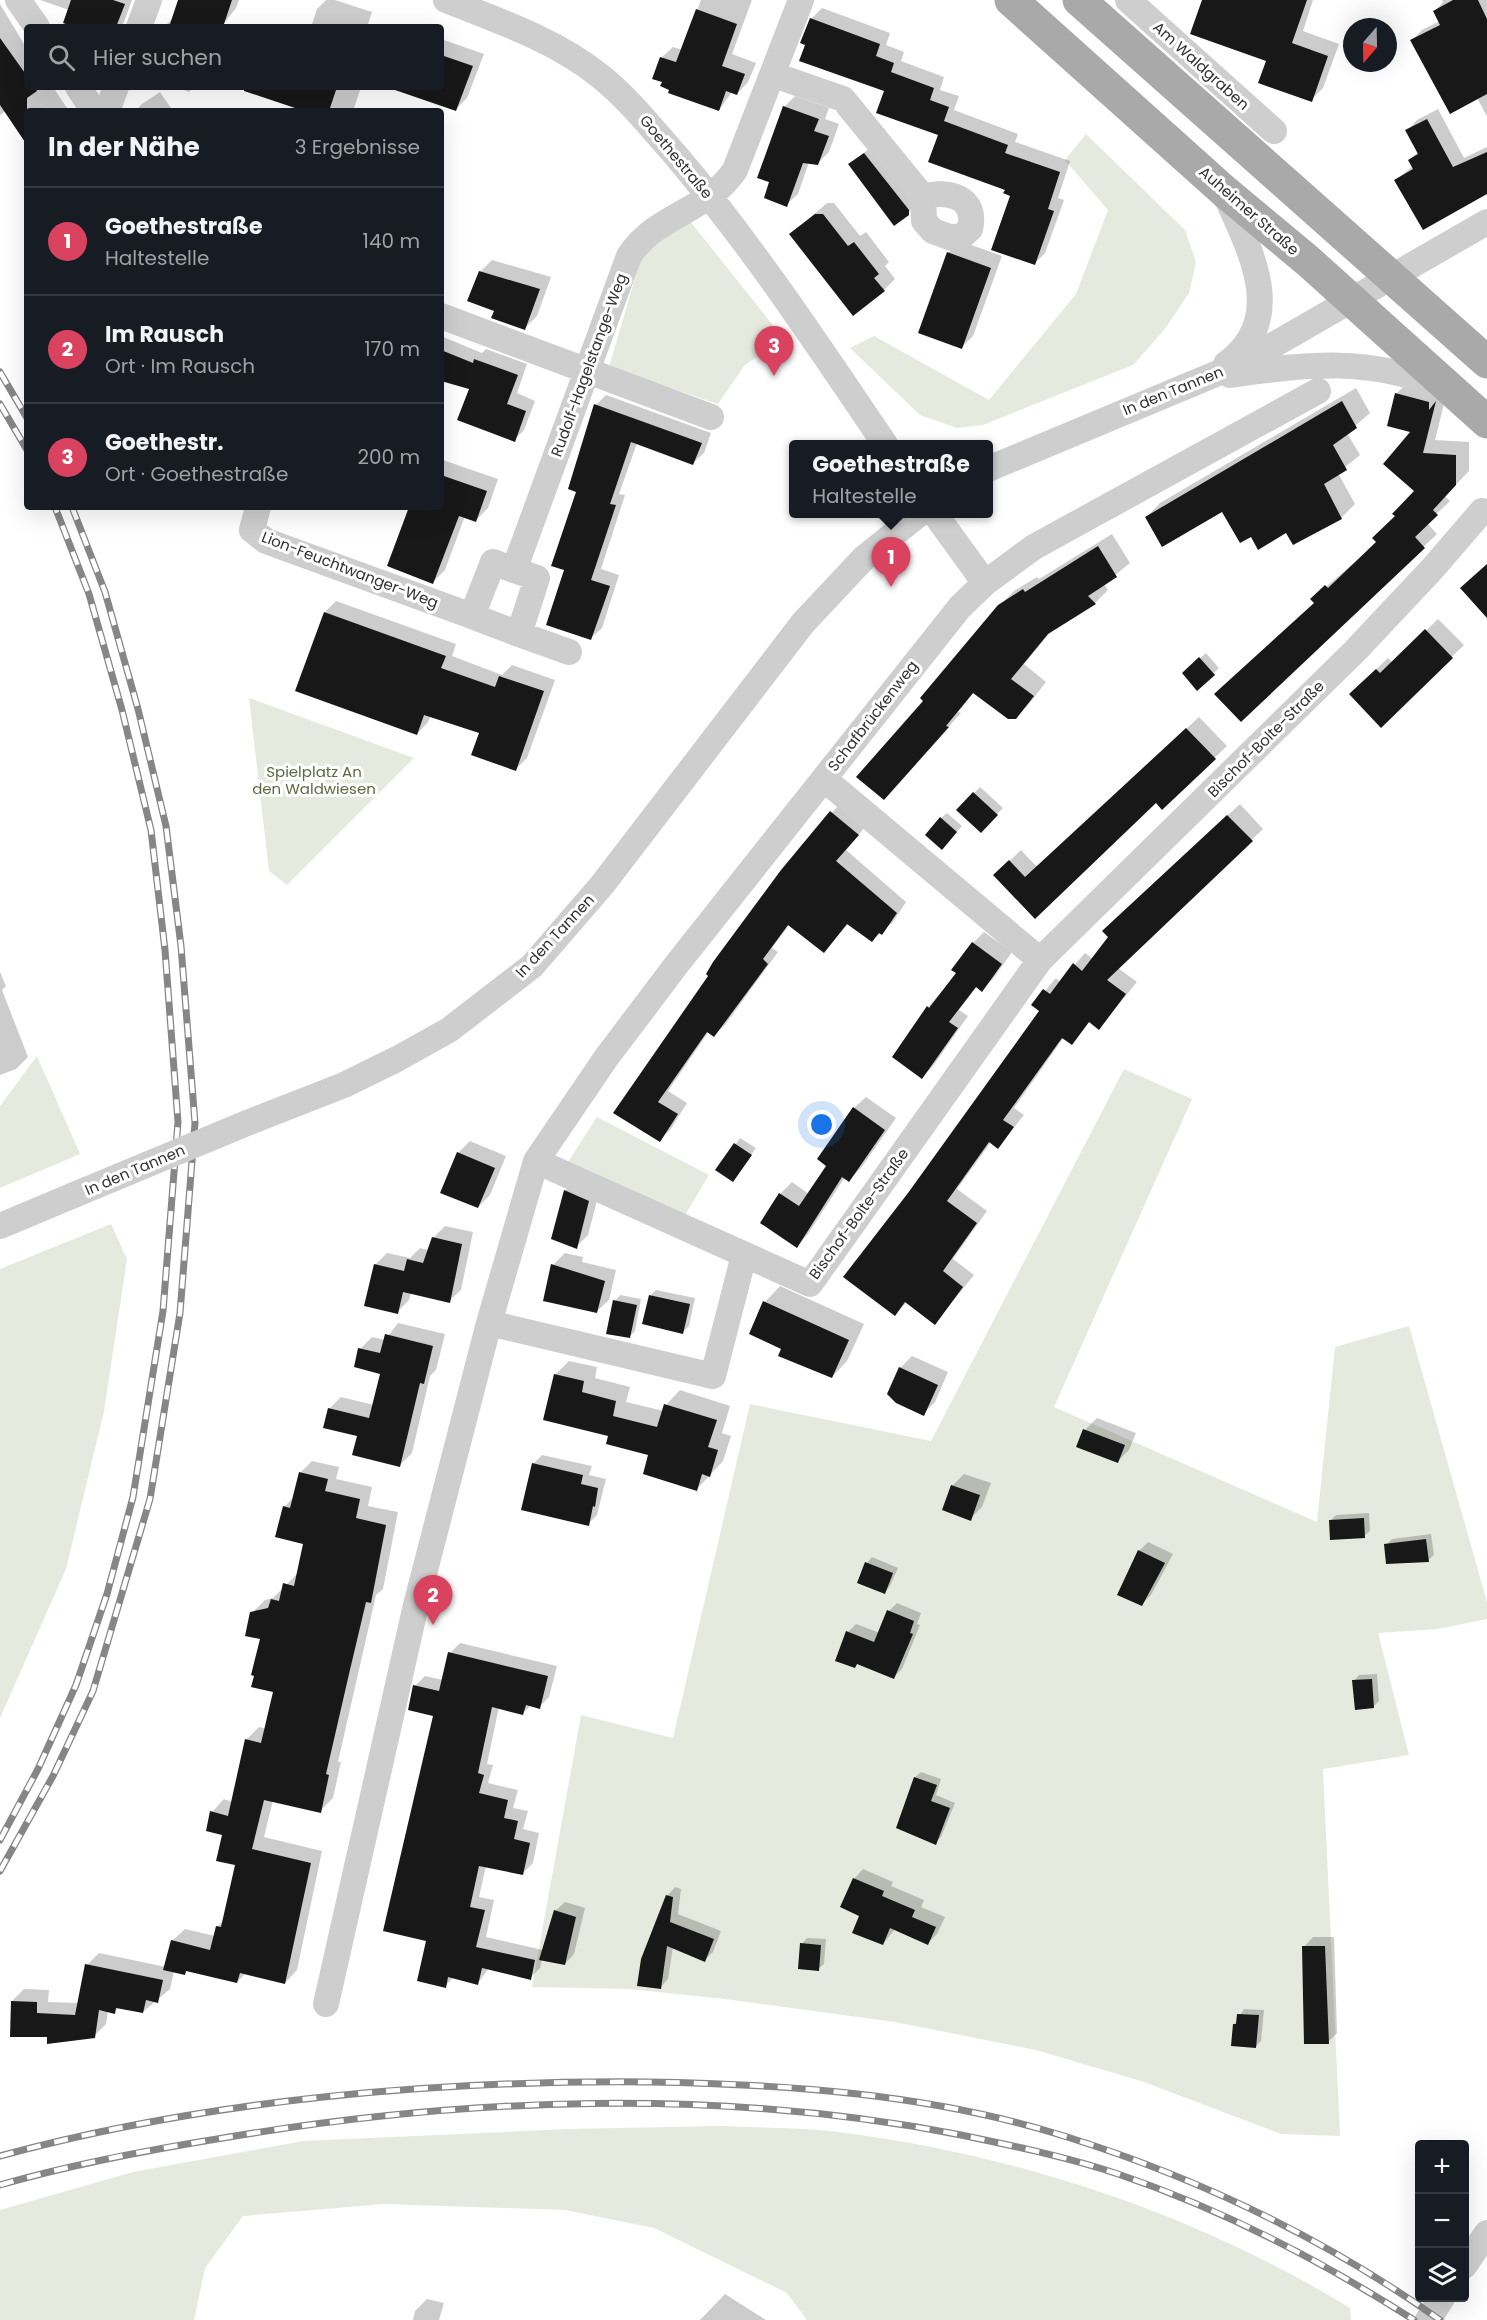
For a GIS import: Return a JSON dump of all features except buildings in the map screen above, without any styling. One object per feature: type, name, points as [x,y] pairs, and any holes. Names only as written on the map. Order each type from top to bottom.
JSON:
[{"type":"main road","name":"Auheimer Straße","points":[[1011,0],[1224,191],[1480,415]]},
{"type":"main road","points":[[1079,0],[1487,362]]},
{"type":"street","points":[[18,0],[35,24]]},
{"type":"street","points":[[140,24],[149,0]]},
{"type":"street","name":"Goethestraße","points":[[446,0],[540,38],[600,76],[634,107],[711,197],[836,370],[882,440]]},
{"type":"street","name":"Rudolf-Hagelstange-Weg","points":[[514,570],[589,371],[622,270],[639,241],[654,229],[711,197],[724,186],[735,170],[774,75],[801,0]]},
{"type":"street","name":"Am Waldgraben","points":[[1128,0],[1274,131]]},
{"type":"street","points":[[774,75],[843,99],[923,197]]},
{"type":"street","points":[[80,90],[92,108]]},
{"type":"street","points":[[108,108],[115,90]]},
{"type":"street","points":[[1206,378],[1243,348],[1255,327],[1260,307],[1256,265],[1224,191]]},
{"type":"street","name":"In den Tannen","points":[[993,467],[1242,363],[1487,222]]},
{"type":"street","points":[[444,317],[711,417]]},
{"type":"street","points":[[1206,378],[1334,364],[1367,366],[1419,378],[1443,388],[1480,415]]},
{"type":"street","name":"Schafbrückenweg","points":[[326,2004],[416,1605],[489,1323],[536,1161],[606,1058],[929,643],[960,607],[985,583],[1034,547],[1318,391]]},
{"type":"street","name":"Lion-Feuchtwanger-Weg","points":[[257,510],[252,530],[266,540],[472,616]]},
{"type":"street","name":"Bischof-Bolte-Straße","points":[[536,1161],[810,1284],[1040,960],[1355,651],[1433,568],[1482,511]]},
{"type":"street","name":"In den Tannen","points":[[0,1226],[344,1085],[449,1030],[532,966],[602,885],[803,623],[864,558],[914,518]]},
{"type":"street","points":[[939,518],[985,583]]},
{"type":"street","points":[[519,634],[537,578],[493,562],[472,616],[519,634],[569,652]]},
{"type":"street","points":[[824,779],[1040,960]]},
{"type":"street","points":[[489,1323],[713,1376],[744,1256]]},
{"type":"street","points":[[1469,2259],[1487,2233]]},
{"type":"street","points":[[1428,2320],[1439,2302]]},
{"type":"green space","points":[[1086,134],[1185,230],[1196,262],[1189,293],[1164,330],[1133,365],[983,425],[957,428],[920,415],[850,348],[874,336],[989,400],[1076,294],[1108,210],[1065,160]]},
{"type":"green space","points":[[690,221],[783,338],[744,366],[718,404],[609,367],[643,251]]},
{"type":"green space","name":"Spielplatz An den Waldwiesen","points":[[249,698],[414,758],[287,885],[269,871]]},
{"type":"green space","points":[[37,1056],[80,1154],[0,1188],[0,1106]]},
{"type":"green space","points":[[1124,1069],[1192,1099],[1054,1407],[1317,1522],[1335,1347],[1409,1326],[1487,1602],[1487,1619],[1438,1629],[1378,1633],[1409,1755],[1323,1769],[1340,2136],[1281,2134],[1144,2082],[1036,2050],[895,2022],[725,1999],[629,1989],[532,1987],[581,1715],[673,1738],[750,1404],[931,1441]]},
{"type":"green space","points":[[597,1117],[709,1175],[684,1217],[566,1165]]},
{"type":"green space","points":[[111,1224],[127,1259],[104,1411],[66,1569],[0,1718],[0,1269]]},
{"type":"green space","points":[[720,2126],[794,2128],[906,2142],[1038,2173],[1103,2193],[1230,2244],[1291,2274],[1350,2308],[1351,2320],[807,2320],[787,2293],[654,2228],[565,2210],[384,2204],[243,2216],[205,2268],[194,2320],[0,2320],[0,2210],[133,2172],[303,2141],[568,2129]]},
{"type":"railway","points":[[0,372],[24,413]]},
{"type":"railway","points":[[0,404],[24,445]]},
{"type":"railway","points":[[0,1840],[38,1769],[76,1685],[107,1594],[133,1497],[163,1311],[178,1122],[165,950],[151,830],[122,710],[89,594],[56,510]]},
{"type":"railway","points":[[0,1871],[53,1776],[93,1691],[150,1499],[180,1313],[195,1123],[181,946],[166,826],[138,709],[105,592],[73,510]]},
{"type":"railway","points":[[0,2156],[78,2137],[239,2107],[403,2090],[567,2082],[648,2082],[753,2085],[858,2094],[962,2110],[1014,2122],[1064,2136],[1163,2171],[1212,2191],[1306,2237],[1396,2290],[1440,2320]]},
{"type":"railway","points":[[0,2185],[83,2164],[167,2147],[314,2124],[407,2114],[499,2107],[592,2104],[685,2104],[778,2110],[870,2120],[961,2135],[1060,2157],[1118,2174],[1196,2204],[1271,2238],[1343,2277],[1414,2320]]},
{"type":"place","name":"Goethestr.","points":[[774,376]]},
{"type":"place","name":"Goethestraße","points":[[891,587]]},
{"type":"place","name":"Im Rausch","points":[[433,1625]]}]
